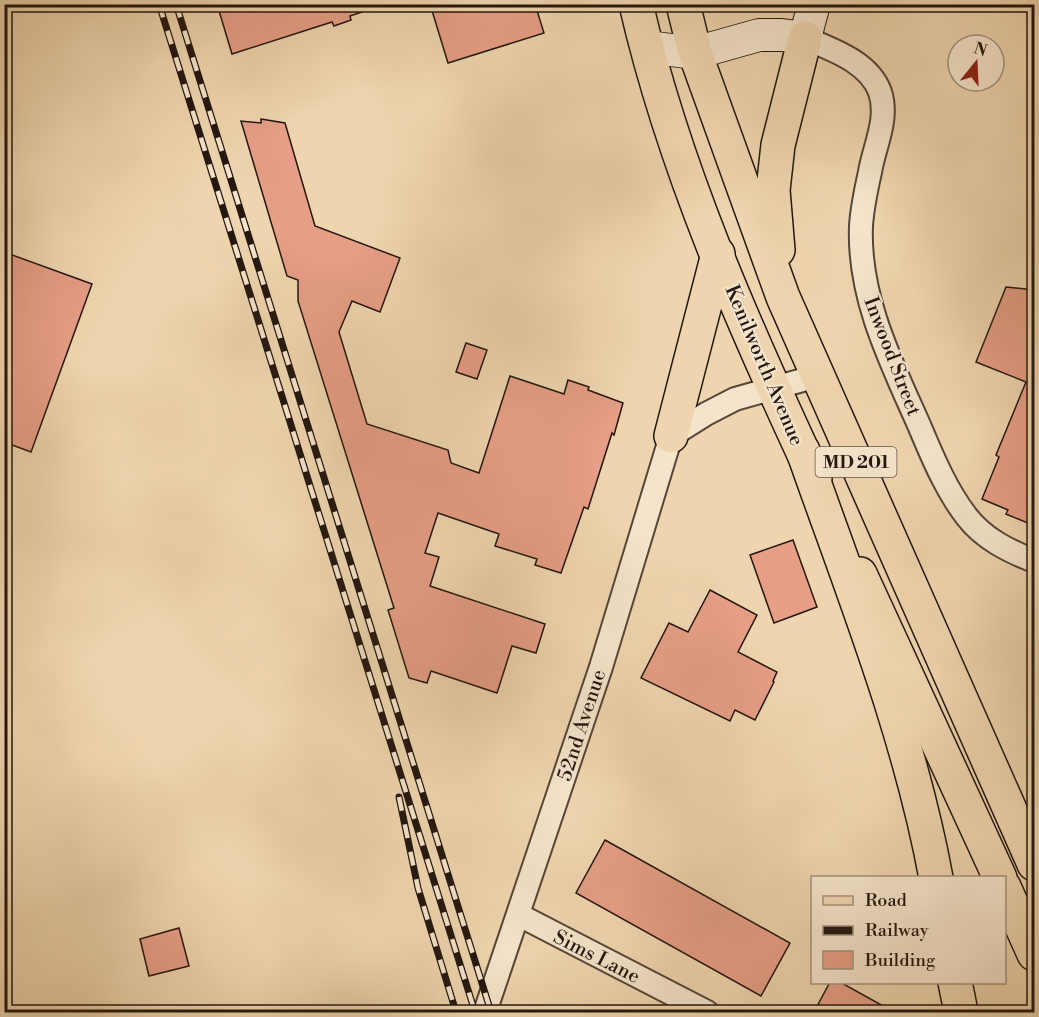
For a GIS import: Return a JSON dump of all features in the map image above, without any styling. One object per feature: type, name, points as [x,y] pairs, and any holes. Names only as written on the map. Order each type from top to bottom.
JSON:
[{"type":"main road","name":"Kenilworth Avenue","points":[[636,4],[678,154],[773,387],[999,876]]},
{"type":"main road","name":"MD 201","points":[[683,4],[695,53],[783,297],[1035,864]]},
{"type":"main road","points":[[783,297],[773,190],[778,145],[805,38]]},
{"type":"main road","points":[[671,436],[718,254]]},
{"type":"main road","points":[[803,451],[903,738],[936,876]]},
{"type":"main road","points":[[1006,889],[1035,954]]},
{"type":"main road","points":[[955,984],[961,1012]]},
{"type":"street","points":[[647,46],[695,53],[759,35],[805,38],[813,4]]},
{"type":"street","name":"Inwood Street","points":[[805,38],[855,62],[870,75],[879,91],[883,105],[881,129],[869,174],[861,226],[863,266],[873,313],[891,364],[946,483],[967,517],[988,538],[1035,561]]},
{"type":"street","points":[[671,436],[735,399],[818,376]]},
{"type":"street","name":"52nd Avenue","points":[[485,1012],[601,667],[671,436]]},
{"type":"street","name":"Sims Lane","points":[[519,915],[707,1012]]},
{"type":"building","points":[[217,4],[374,4],[374,8],[350,16],[351,20],[334,26],[332,22],[232,54]]},
{"type":"building","points":[[430,4],[535,4],[544,33],[448,63]]},
{"type":"building","points":[[261,119],[285,123],[315,226],[400,258],[380,312],[352,301],[339,332],[367,424],[448,450],[451,463],[479,473],[510,376],[564,394],[568,380],[623,403],[588,509],[584,507],[561,573],[535,565],[537,559],[495,546],[499,534],[438,513],[425,553],[439,557],[430,586],[545,624],[536,653],[512,646],[497,693],[431,671],[427,683],[409,678],[388,610],[394,608],[298,301],[298,280],[287,276],[241,121],[261,123]]},
{"type":"building","points":[[4,252],[92,284],[31,452],[4,442]]},
{"type":"building","points":[[1006,287],[1035,290],[1035,526],[1006,514],[1008,510],[982,499],[999,457],[996,455],[1026,382],[976,362]]},
{"type":"building","points":[[466,343],[487,350],[477,379],[456,372]]},
{"type":"building","points":[[793,540],[817,607],[774,623],[750,555]]},
{"type":"building","points":[[710,590],[757,615],[738,652],[777,672],[755,720],[735,710],[730,721],[641,678],[669,623],[688,632]]},
{"type":"building","points":[[605,840],[790,943],[761,996],[576,893]]},
{"type":"building","points":[[179,928],[189,966],[149,976],[140,939]]},
{"type":"building","points":[[829,984],[844,984],[894,1012],[814,1012]]},
{"type":"railway","points":[[159,4],[475,1012]]},
{"type":"railway","points":[[176,4],[491,1012]]},
{"type":"railway","points":[[399,797],[418,888],[456,1012]]}]
